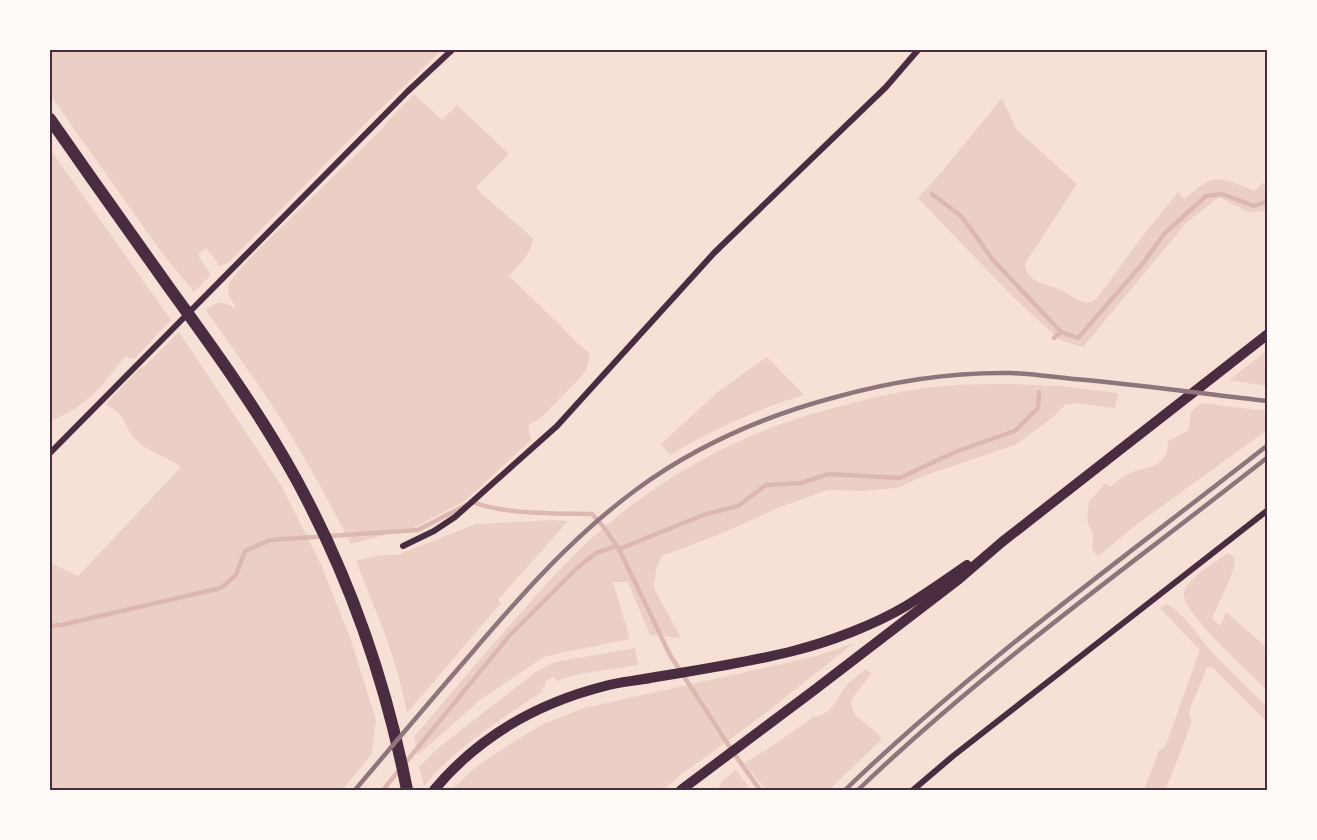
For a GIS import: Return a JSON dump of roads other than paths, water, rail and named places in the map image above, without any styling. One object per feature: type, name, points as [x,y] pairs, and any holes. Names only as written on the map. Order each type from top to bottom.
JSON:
[{"type":"main road","points":[[50,119],[209,342],[254,409],[296,478],[336,560],[369,644],[394,732],[407,790]]},
{"type":"main road","points":[[681,790],[959,579],[1002,542],[1268,334]]},
{"type":"main road","points":[[434,790],[474,750],[505,727],[560,699],[606,685],[697,671],[793,651],[836,637],[905,606],[1002,542]]},
{"type":"street","points":[[50,453],[408,91],[453,50]]},
{"type":"street","points":[[403,546],[434,531],[455,517],[557,426],[714,253],[886,87],[918,50]]},
{"type":"street","points":[[913,790],[953,756],[1268,510]]},
{"type":"waterway","points":[[932,194],[962,217],[993,260],[1061,332]]},
{"type":"waterway","points":[[1054,338],[1061,332],[1078,338],[1144,262],[1164,234],[1206,196],[1222,194],[1254,206],[1268,201]]},
{"type":"waterway","points":[[619,549],[706,514],[738,506],[766,485],[801,483],[828,474],[900,478],[955,452],[1015,431],[1038,408],[1039,392]]},
{"type":"waterway","points":[[50,626],[221,588],[236,575],[245,551],[270,540],[418,530],[472,502],[516,511],[592,514],[619,549],[670,655],[760,790]]},
{"type":"waterway","points":[[383,790],[510,635],[577,568],[596,553],[617,546]]},
{"type":"railway","points":[[355,790],[509,610],[569,546],[614,507],[660,473],[707,446],[757,423],[809,405],[879,386],[944,376],[989,373],[1039,375],[1268,401]]},
{"type":"railway","points":[[845,790],[946,699],[999,655],[1268,445]]},
{"type":"railway","points":[[858,790],[906,745],[1007,660],[1268,457]]}]
